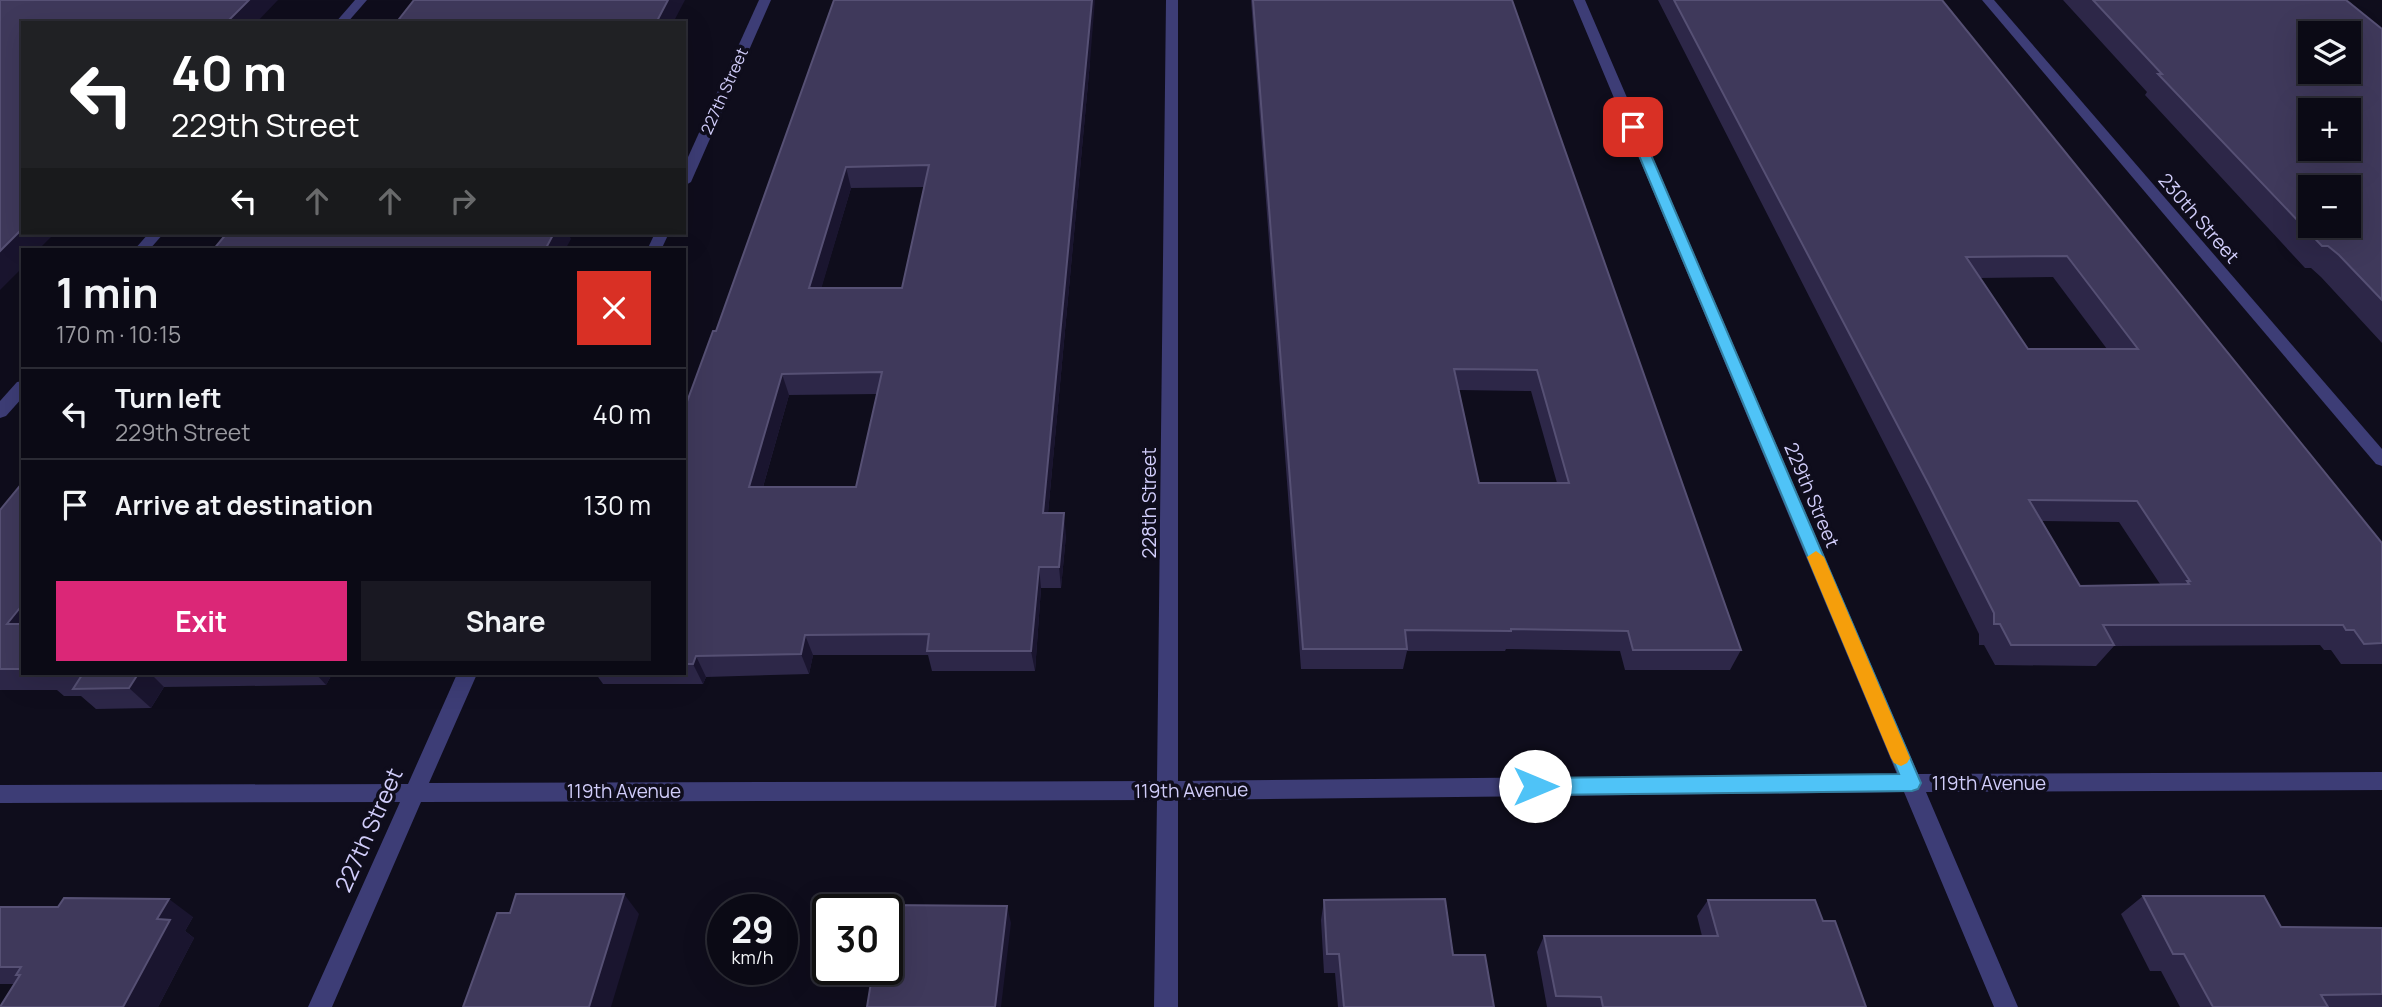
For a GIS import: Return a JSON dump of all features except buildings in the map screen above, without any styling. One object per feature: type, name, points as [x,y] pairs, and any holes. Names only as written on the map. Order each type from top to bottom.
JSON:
[{"type":"street","points":[[343,21],[361,0]]},
{"type":"street","name":"227th Street","points":[[686,178],[765,0]]},
{"type":"street","name":"228th Street","points":[[1166,1007],[1172,0]]},
{"type":"street","name":"229th Street","points":[[1579,0],[2006,1007]]},
{"type":"street","name":"230th Street","points":[[1987,0],[2382,460]]},
{"type":"street","points":[[143,248],[155,235]]},
{"type":"street","points":[[0,412],[21,388]]},
{"type":"street","name":"227th Street","points":[[320,1007],[467,675]]},
{"type":"street","name":"119th Avenue","points":[[0,794],[1168,790],[2382,781]]},
{"type":"slow traffic","points":[[1816,557],[1901,758]]},
{"type":"route","points":[[1535,786],[1912,783],[1633,127]]}]
